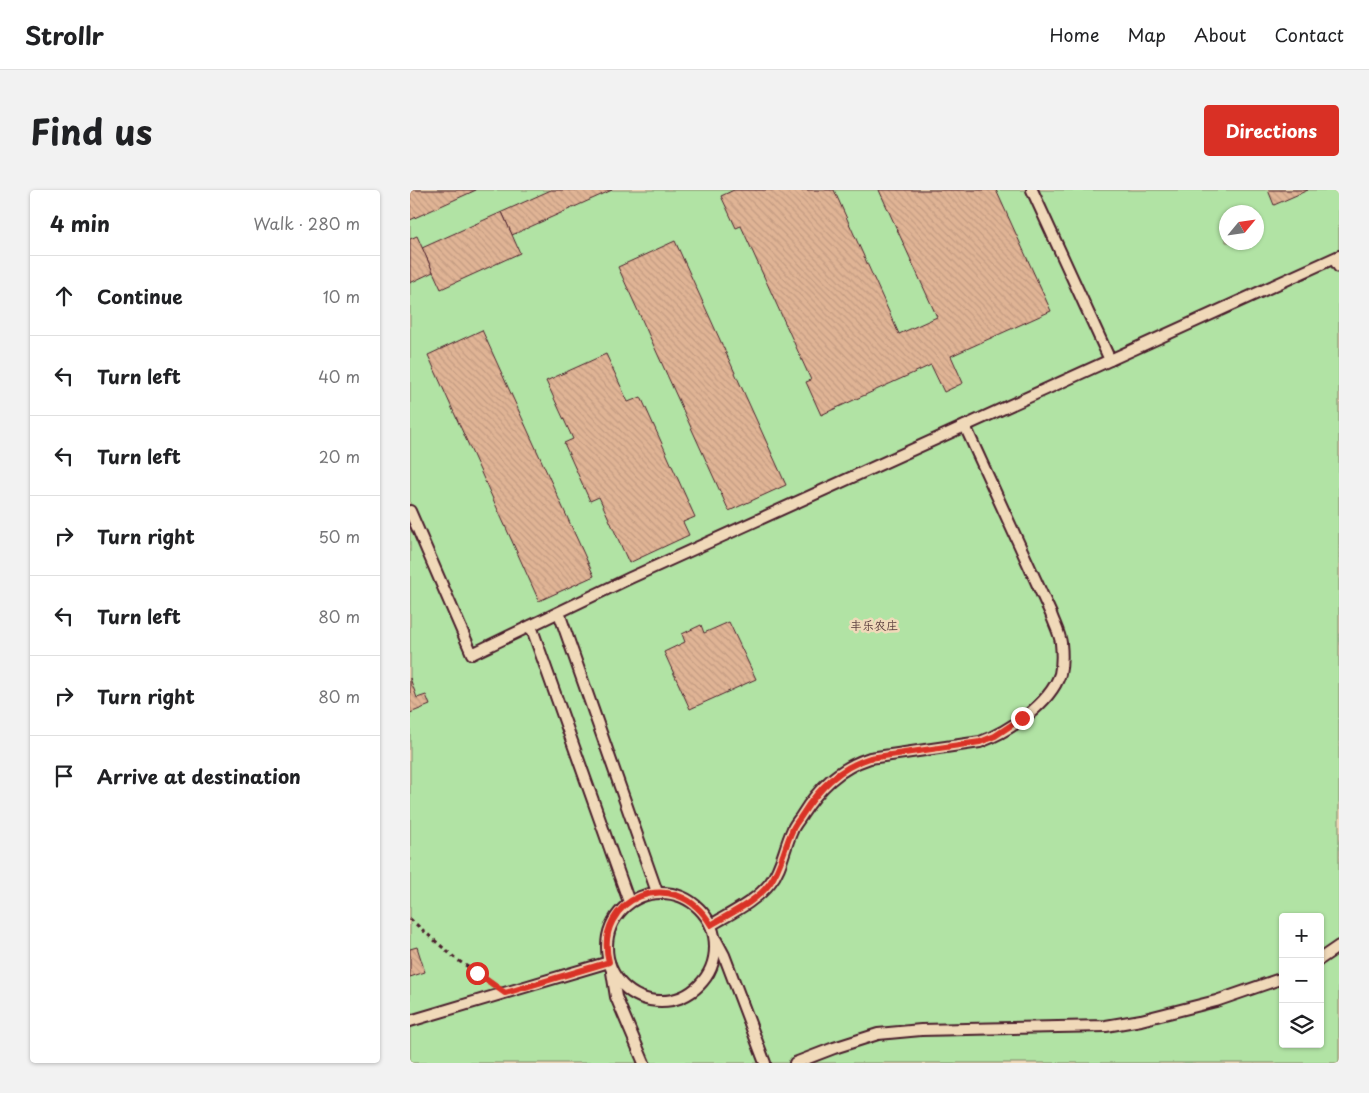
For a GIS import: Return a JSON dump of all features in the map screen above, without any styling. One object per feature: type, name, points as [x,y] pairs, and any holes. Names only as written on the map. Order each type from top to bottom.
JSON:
[{"type":"lane","points":[[1032,190],[1110,360]]},
{"type":"lane","points":[[410,510],[472,654],[630,578],[1110,360],[1337,261]]},
{"type":"lane","points":[[711,925],[757,897],[769,885],[777,871],[792,830],[819,791],[836,775],[856,763],[870,758],[980,742],[995,736],[1022,718],[1052,690],[1060,673],[1061,642],[1051,614],[965,426]]},
{"type":"lane","points":[[559,612],[656,892]]},
{"type":"lane","points":[[532,626],[629,902]]},
{"type":"lane","points":[[644,1063],[616,997],[607,942],[609,930],[620,910],[640,896],[656,892],[674,894],[686,898],[701,909],[711,925],[724,955],[765,1063]]},
{"type":"lane","points":[[610,964],[616,978],[624,987],[640,997],[658,1001],[682,998],[693,992],[709,973],[714,962],[715,937]]},
{"type":"lane","points":[[1321,958],[1339,946]]},
{"type":"lane","points":[[410,1021],[610,964]]},
{"type":"lane","points":[[795,1063],[878,1034],[922,1030],[1106,1026],[1141,1020],[1216,1001],[1279,979]]},
{"type":"path","points":[[410,919],[456,959],[505,993]]},
{"type":"green space","name":"丰乐农庄","points":[[410,190],[1339,190],[1339,1063],[410,1063]]},
{"type":"building","points":[[410,190],[476,190],[410,220]]},
{"type":"building","points":[[551,190],[612,190],[512,235],[502,212]]},
{"type":"building","points":[[734,190],[834,190],[899,334],[937,317],[879,190],[996,190],[1051,311],[951,356],[963,383],[944,392],[931,365],[821,415],[806,382],[811,380],[741,226],[736,228],[721,196]]},
{"type":"building","points":[[1268,190],[1308,190],[1274,205]]},
{"type":"building","points":[[502,212],[520,253],[441,289],[422,248]]},
{"type":"building","points":[[417,236],[433,272],[410,283],[410,239]]},
{"type":"building","points":[[675,241],[786,485],[729,511],[618,267]]},
{"type":"building","points":[[482,330],[594,576],[539,601],[428,355]]},
{"type":"building","points":[[606,354],[628,402],[641,397],[695,517],[683,522],[689,535],[629,563],[599,497],[590,501],[564,443],[573,439],[546,381]]},
{"type":"building","points":[[729,622],[756,679],[690,709],[664,652],[685,642],[682,634],[701,625],[704,633]]},
{"type":"building","points":[[410,678],[417,698],[426,695],[430,705],[410,713]]},
{"type":"building","points":[[417,947],[425,972],[410,977],[410,949]]},
{"type":"route","points":[[477,973],[505,993],[609,962],[607,955],[609,930],[620,910],[629,902],[651,893],[662,892],[686,898],[705,914],[711,925],[757,897],[769,885],[777,871],[792,830],[819,791],[836,775],[856,763],[870,758],[980,742],[995,736],[1022,718]]}]
